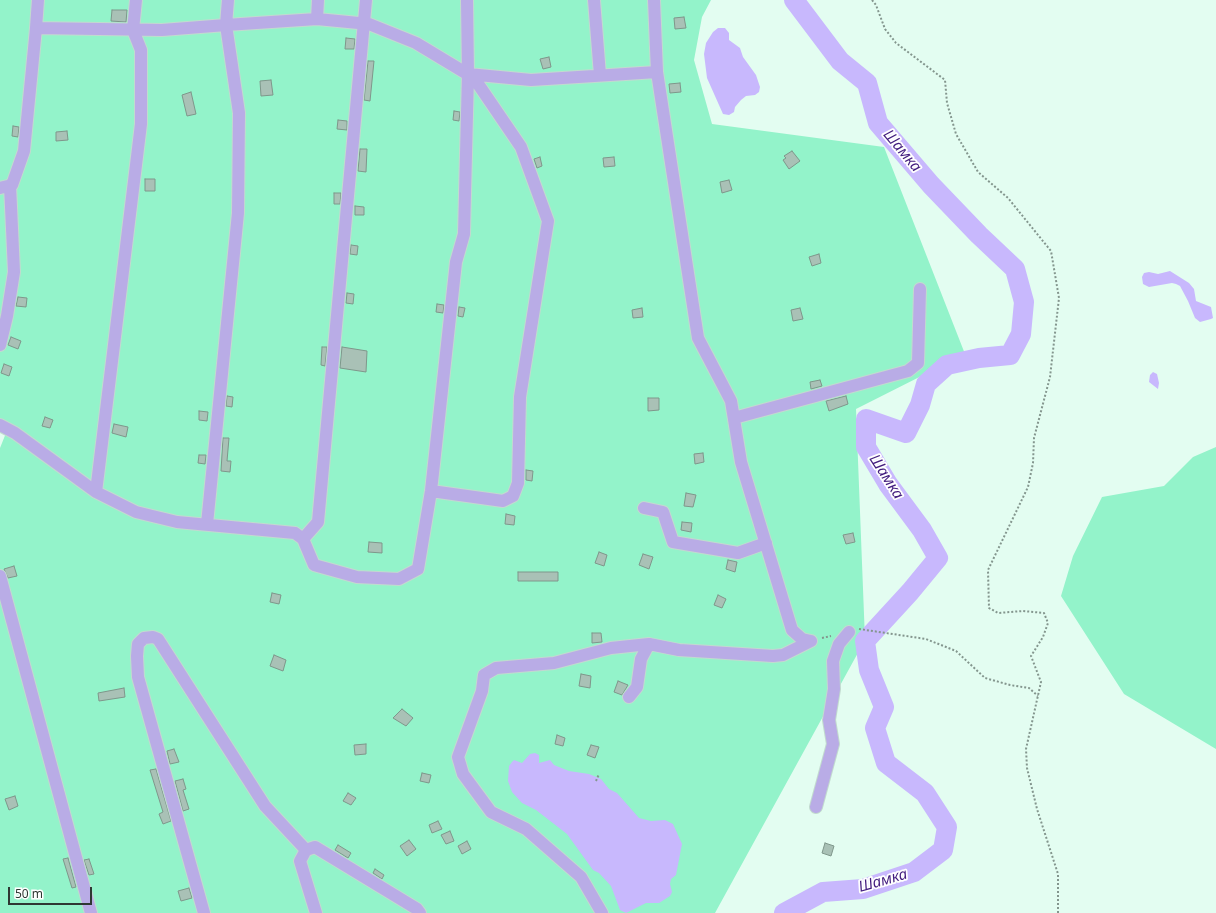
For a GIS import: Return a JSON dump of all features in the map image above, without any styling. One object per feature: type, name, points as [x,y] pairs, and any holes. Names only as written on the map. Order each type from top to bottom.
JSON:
[{"type":"lane","points":[[0,345],[8,316],[14,272],[5,187],[12,184],[24,151],[38,0]]},
{"type":"lane","points":[[96,492],[141,124],[141,50],[133,30],[136,0]]},
{"type":"lane","points":[[207,524],[238,214],[239,113],[226,25],[228,0]]},
{"type":"lane","points":[[317,20],[318,0]]},
{"type":"lane","points":[[303,539],[318,522],[366,0]]},
{"type":"lane","points":[[0,425],[14,433],[96,492],[136,512],[177,522],[295,533],[303,539],[314,565],[357,577],[399,579],[418,569],[431,491],[456,262],[464,234],[468,74],[467,0]]},
{"type":"lane","points":[[594,0],[600,75]]},
{"type":"lane","points":[[654,0],[657,72],[698,338],[731,401],[741,462],[792,630],[802,639],[811,641]]},
{"type":"lane","points":[[36,28],[162,30],[317,20],[364,24],[416,43],[474,78],[521,147],[548,221],[520,397],[518,483],[513,496],[503,501],[431,491]]},
{"type":"lane","points":[[468,74],[531,80],[657,72]]},
{"type":"lane","points":[[734,418],[908,371],[918,362],[920,289]]},
{"type":"lane","points":[[644,508],[663,512],[673,542],[738,553],[766,543]]},
{"type":"lane","points":[[0,576],[91,913]]},
{"type":"lane","points":[[816,807],[833,744],[829,720],[834,689],[833,661],[839,644],[849,632]]},
{"type":"lane","points":[[204,913],[138,677],[138,644],[144,638],[153,637],[158,639],[265,806],[306,850]]},
{"type":"lane","points":[[602,913],[581,877],[526,829],[491,812],[463,774],[458,757],[482,691],[484,675],[496,668],[554,663],[611,648],[649,644],[679,650],[773,656],[783,655],[811,641]]},
{"type":"lane","points":[[629,697],[637,687],[641,658],[649,644]]},
{"type":"lane","points":[[316,913],[300,861],[306,850],[315,847],[417,909],[420,913]]},
{"type":"path","points":[[872,0],[876,5],[885,29],[896,43],[945,80],[947,103],[956,134],[978,172],[1008,198],[1051,251],[1059,298],[1050,377],[1034,438],[1033,463],[1028,487],[988,570],[989,608],[998,614],[1023,611],[1044,613],[1048,623],[1043,637],[1031,656],[1041,682],[1026,749],[1027,768],[1037,809],[1058,874],[1058,913]]},
{"type":"path","points":[[811,641],[861,628],[926,639],[956,651],[986,678],[1010,685],[1029,688],[1038,696]]},
{"type":"path","points":[[596,781],[599,774]]},
{"type":"green space","points":[[0,0],[711,0],[702,17],[694,60],[712,124],[884,147],[965,354],[856,409],[865,640],[715,913],[0,913],[0,448],[6,433],[0,430]]},
{"type":"green space","points":[[1216,447],[1216,749],[1124,694],[1061,596],[1073,556],[1102,497],[1164,486],[1193,457]]},
{"type":"shaded area","points":[[718,28],[725,28],[729,33],[729,40],[740,48],[743,57],[756,75],[760,87],[759,92],[755,95],[746,96],[741,100],[735,107],[734,112],[729,115],[723,114],[707,78],[704,54],[706,43],[713,32]]},
{"type":"shaded area","points":[[1170,271],[1189,283],[1194,289],[1196,301],[1211,307],[1213,318],[1200,322],[1195,318],[1180,286],[1176,284],[1172,283],[1149,287],[1143,284],[1142,277],[1144,273],[1149,272],[1158,274]]},
{"type":"shaded area","points":[[1153,372],[1157,374],[1159,383],[1158,389],[1149,382],[1150,375]]},
{"type":"shaded area","points":[[535,753],[539,755],[539,763],[550,760],[554,765],[569,771],[589,774],[601,779],[609,789],[617,793],[639,818],[651,821],[665,820],[673,824],[682,844],[676,875],[671,879],[670,884],[672,892],[670,896],[659,903],[646,903],[626,913],[620,910],[611,886],[599,873],[593,870],[567,834],[536,810],[522,803],[512,792],[508,781],[509,766],[514,760],[522,763],[530,754]]},
{"type":"building","points":[[112,10],[127,10],[126,22],[111,21]]},
{"type":"building","points":[[684,17],[686,28],[675,29],[674,18]]},
{"type":"building","points":[[346,38],[355,39],[354,49],[345,49]]},
{"type":"building","points":[[549,57],[551,67],[543,69],[540,59]]},
{"type":"building","points":[[368,61],[374,61],[370,101],[364,100]]},
{"type":"building","points":[[271,80],[273,95],[261,96],[260,81]]},
{"type":"building","points":[[680,83],[681,92],[670,93],[669,84]]},
{"type":"building","points":[[191,92],[196,114],[187,116],[182,95]]},
{"type":"building","points":[[454,111],[460,112],[459,121],[453,120]]},
{"type":"building","points":[[338,120],[347,121],[347,130],[337,129]]},
{"type":"building","points":[[13,126],[19,127],[18,137],[12,136]]},
{"type":"building","points":[[67,131],[68,140],[56,141],[56,132]]},
{"type":"building","points":[[360,149],[367,149],[366,172],[358,171]]},
{"type":"building","points":[[792,151],[800,161],[789,169],[783,160],[786,158],[784,156]]},
{"type":"building","points":[[540,157],[542,166],[537,168],[534,159]]},
{"type":"building","points":[[614,157],[615,166],[604,167],[603,158]]},
{"type":"building","points":[[145,179],[155,179],[155,191],[145,191]]},
{"type":"building","points":[[729,180],[732,190],[722,193],[720,182]]},
{"type":"building","points":[[334,193],[341,193],[340,204],[334,204]]},
{"type":"building","points":[[355,206],[364,207],[364,215],[355,215]]},
{"type":"building","points":[[351,245],[358,246],[357,255],[350,254]]},
{"type":"building","points":[[819,254],[821,263],[812,266],[809,257]]},
{"type":"building","points":[[347,293],[354,294],[353,304],[346,303]]},
{"type":"building","points":[[18,297],[27,298],[26,307],[16,306]]},
{"type":"building","points":[[437,304],[444,305],[443,313],[436,312]]},
{"type":"building","points":[[459,307],[465,308],[463,317],[458,316]]},
{"type":"building","points":[[642,308],[643,317],[633,318],[632,310]]},
{"type":"building","points":[[800,308],[803,319],[793,321],[791,310]]},
{"type":"building","points":[[11,337],[21,341],[18,349],[8,345]]},
{"type":"building","points":[[322,347],[327,347],[325,366],[321,365]]},
{"type":"building","points":[[342,347],[367,351],[366,372],[340,368]]},
{"type":"building","points":[[4,364],[12,367],[9,376],[1,373]]},
{"type":"building","points":[[820,380],[822,386],[811,389],[810,382]]},
{"type":"building","points":[[227,396],[233,397],[232,407],[226,406]]},
{"type":"building","points":[[846,396],[848,404],[829,411],[826,401]]},
{"type":"building","points":[[648,398],[659,398],[659,410],[648,411]]},
{"type":"building","points":[[199,411],[208,412],[207,421],[199,420]]},
{"type":"building","points":[[45,417],[53,420],[50,428],[42,426]]},
{"type":"building","points":[[114,424],[128,427],[126,437],[112,433]]},
{"type":"building","points":[[223,438],[229,438],[227,461],[231,461],[230,472],[221,471]]},
{"type":"building","points":[[703,453],[704,462],[695,464],[694,454]]},
{"type":"building","points":[[199,455],[206,455],[205,464],[198,463]]},
{"type":"building","points":[[526,470],[533,471],[532,481],[526,480]]},
{"type":"building","points":[[686,493],[696,495],[693,507],[684,506]]},
{"type":"building","points":[[506,514],[515,516],[514,525],[505,524]]},
{"type":"building","points":[[682,522],[692,523],[691,532],[681,530]]},
{"type":"building","points":[[853,533],[855,542],[846,544],[843,535]]},
{"type":"building","points":[[369,542],[382,543],[382,553],[368,552]]},
{"type":"building","points":[[599,552],[607,555],[604,566],[595,563]]},
{"type":"building","points":[[643,554],[653,557],[649,569],[639,565]]},
{"type":"building","points":[[728,560],[737,562],[735,572],[726,569]]},
{"type":"building","points":[[14,566],[17,576],[8,578],[4,569]]},
{"type":"building","points":[[518,572],[558,572],[558,581],[518,581]]},
{"type":"building","points":[[272,593],[281,595],[279,604],[270,602]]},
{"type":"building","points":[[718,595],[726,599],[722,608],[714,605]]},
{"type":"building","points":[[592,633],[601,633],[602,642],[592,643]]},
{"type":"building","points":[[274,655],[286,660],[283,671],[270,666]]},
{"type":"building","points":[[581,674],[591,676],[590,688],[579,686]]},
{"type":"building","points":[[618,681],[628,685],[622,695],[614,692]]},
{"type":"building","points":[[124,688],[125,697],[99,701],[98,693]]},
{"type":"building","points":[[402,709],[413,718],[406,726],[393,718]]},
{"type":"building","points":[[557,735],[565,738],[563,746],[555,744]]},
{"type":"building","points":[[366,744],[366,754],[355,755],[354,745]]},
{"type":"building","points":[[591,745],[599,747],[595,758],[587,755]]},
{"type":"building","points":[[174,749],[179,762],[170,764],[167,751]]},
{"type":"building","points":[[156,769],[171,821],[163,824],[159,814],[163,812],[150,770]]},
{"type":"building","points":[[422,773],[431,775],[429,783],[420,781]]},
{"type":"building","points":[[183,779],[186,789],[183,790],[189,809],[183,811],[175,781]]},
{"type":"building","points":[[348,793],[356,798],[351,805],[343,801]]},
{"type":"building","points":[[15,796],[18,806],[9,810],[5,799]]},
{"type":"building","points":[[438,821],[442,829],[432,833],[429,825]]},
{"type":"building","points":[[450,831],[454,841],[446,844],[441,835]]},
{"type":"building","points":[[409,840],[416,849],[407,856],[400,846]]},
{"type":"building","points":[[467,841],[471,849],[462,854],[458,846]]},
{"type":"building","points":[[825,843],[834,846],[831,856],[822,853]]},
{"type":"building","points":[[338,845],[351,853],[348,858],[335,850]]},
{"type":"building","points":[[68,858],[76,887],[72,888],[63,859]]},
{"type":"building","points":[[89,859],[94,874],[89,875],[84,860]]},
{"type":"building","points":[[375,869],[384,875],[382,879],[373,873]]},
{"type":"building","points":[[189,888],[192,898],[181,901],[178,891]]},
{"type":"waterway","name":"Шамка","points":[[784,913],[823,892],[863,889],[914,872],[943,850],[947,827],[925,793],[886,763],[875,728],[884,707],[869,670],[865,641],[910,592],[938,558],[922,530],[888,484],[866,447],[866,419],[906,433],[920,405],[926,384],[947,365],[979,358],[1010,355],[1021,334],[1024,302],[1015,269],[979,235],[931,185],[878,123],[867,83],[840,61],[794,0]]}]
